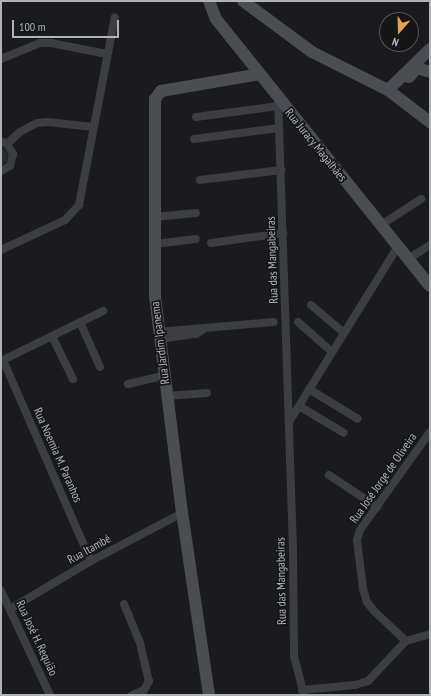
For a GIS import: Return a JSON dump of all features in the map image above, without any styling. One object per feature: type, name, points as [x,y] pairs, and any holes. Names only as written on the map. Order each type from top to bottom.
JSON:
[{"type":"street","name":"Rua Juracy Magalhães","points":[[209,1],[213,15],[260,74],[278,101],[430,286]]},
{"type":"street","points":[[243,1],[312,52],[392,93],[430,122]]},
{"type":"street","points":[[1,250],[65,220],[74,214],[82,196],[115,17]]},
{"type":"street","points":[[1,59],[40,43],[51,43],[107,54]]},
{"type":"street","points":[[392,93],[430,48]]},
{"type":"street","points":[[392,93],[417,68],[430,72]]},
{"type":"street","name":"Rua Jardim Ipanema","points":[[209,695],[182,513],[159,335],[154,244],[157,95],[161,91],[260,74]]},
{"type":"street","points":[[196,116],[278,101]]},
{"type":"street","name":"Rua das Mangabeiras","points":[[278,101],[289,422],[294,656],[303,693]]},
{"type":"street","points":[[1,171],[10,166],[13,161],[13,154],[4,142],[37,123],[46,122],[94,127]]},
{"type":"street","points":[[194,139],[279,128]]},
{"type":"street","points":[[200,180],[281,170]]},
{"type":"street","points":[[381,226],[421,199]]},
{"type":"street","points":[[154,217],[196,213]]},
{"type":"street","points":[[212,243],[283,234]]},
{"type":"street","points":[[154,244],[196,239]]},
{"type":"street","points":[[408,259],[430,245]]},
{"type":"street","points":[[289,422],[398,246]]},
{"type":"street","points":[[311,305],[344,333]]},
{"type":"street","points":[[2,360],[103,311]]},
{"type":"street","points":[[80,322],[100,367]]},
{"type":"street","points":[[159,335],[196,334],[204,329],[274,322]]},
{"type":"street","points":[[298,322],[332,352]]},
{"type":"street","points":[[52,336],[73,380]]},
{"type":"street","name":"Rua Noemia M. Paranhos","points":[[2,360],[91,561]]},
{"type":"street","points":[[128,384],[164,376]]},
{"type":"street","points":[[309,389],[358,419]]},
{"type":"street","points":[[166,396],[207,393]]},
{"type":"street","points":[[299,406],[344,433]]},
{"type":"street","name":"Rua José Jorge de Oliveira","points":[[406,641],[374,611],[363,589],[357,540],[360,530],[430,432]]},
{"type":"street","points":[[329,475],[377,507]]},
{"type":"street","name":"Rua Itambé","points":[[10,608],[91,561],[182,513]]},
{"type":"street","name":"Rua José H. Requião","points":[[1,591],[50,695]]},
{"type":"street","points":[[124,604],[140,643],[148,681],[144,690],[132,695]]},
{"type":"street","points":[[303,693],[355,685],[368,681],[406,641],[430,634]]},
{"type":"shaded area","points":[[1,146],[8,155],[6,162],[1,166]]}]
